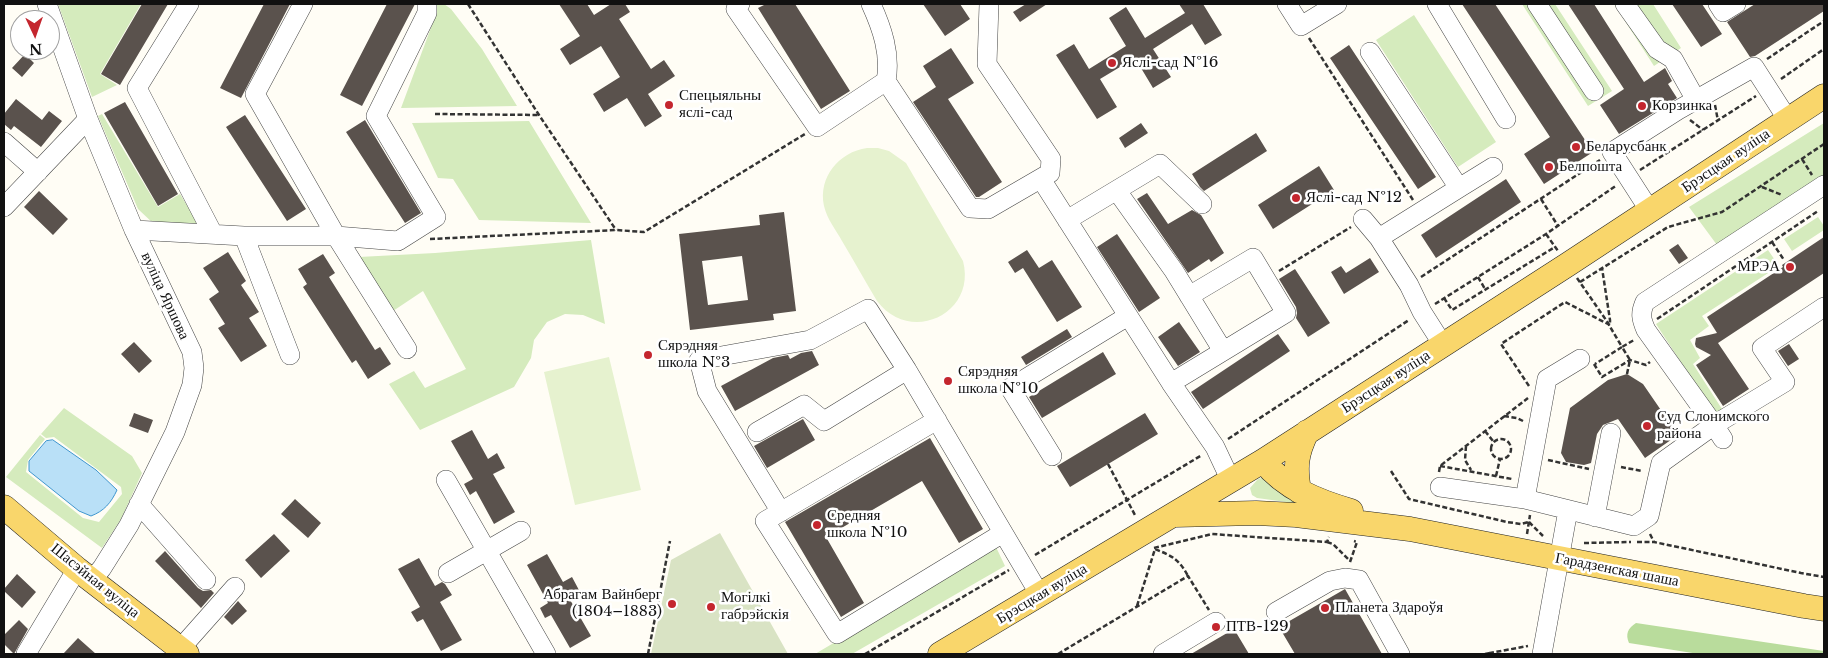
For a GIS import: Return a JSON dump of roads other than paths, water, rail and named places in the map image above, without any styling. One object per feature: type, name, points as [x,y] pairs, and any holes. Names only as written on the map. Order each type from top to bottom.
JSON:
[{"type":"main road","name":"Брэсцкая вуліца","points":[[940,654],[1040,595],[1150,540],[1175,515],[1443,346],[1824,96]]},
{"type":"main road","points":[[1299,491],[1296,470],[1297,457],[1307,432]]},
{"type":"main road","name":"Гарадзенская шаша","points":[[1263,460],[1278,477],[1299,491],[1322,502],[1410,529]]},
{"type":"main road","points":[[1231,480],[1237,497],[1256,514]]},
{"type":"main road","name":"Шасэйная вуліца","points":[[4,507],[85,575],[183,652]]},
{"type":"main road","name":"Гарадзенская шаша","points":[[1175,515],[1296,515],[1561,549],[1804,606],[1824,609]]},
{"type":"street","name":"вуліца Яршова","points":[[26,654],[85,575],[102,568],[129,526],[175,432],[192,385],[194,368],[192,352],[134,230],[88,119],[47,4]]},
{"type":"street","points":[[189,4],[137,88],[214,234]]},
{"type":"street","points":[[303,4],[255,94],[336,236],[407,349]]},
{"type":"street","points":[[134,230],[244,236],[336,236],[398,240],[436,217],[376,116],[426,13],[427,4]]},
{"type":"street","points":[[740,4],[736,9],[817,127],[886,81]]},
{"type":"street","points":[[871,4],[882,28],[888,67],[886,81],[970,208],[988,209],[1050,172],[1051,159],[987,64],[989,4]]},
{"type":"street","points":[[1287,4],[1301,26],[1337,4]]},
{"type":"street","points":[[1437,4],[1506,120]]},
{"type":"street","points":[[1537,4],[1594,91]]},
{"type":"street","points":[[1625,4],[1657,50],[1673,59],[1696,100]]},
{"type":"street","points":[[1718,4],[1723,12],[1736,4]]},
{"type":"street","points":[[1370,52],[1459,188]]},
{"type":"street","points":[[1650,211],[1612,152],[1754,67],[1788,120]]},
{"type":"street","points":[[4,208],[88,119]]},
{"type":"street","points":[[4,142],[38,172]]},
{"type":"street","points":[[1067,220],[1160,164],[1202,204]]},
{"type":"street","points":[[1379,238],[1493,167]]},
{"type":"street","points":[[1041,179],[1171,383],[1215,447],[1231,480]]},
{"type":"street","points":[[1719,432],[1645,327],[1642,319],[1642,310],[1645,302],[1824,185]]},
{"type":"street","points":[[1117,191],[1174,271],[1224,351]]},
{"type":"street","points":[[1363,219],[1379,238],[1409,284],[1422,312],[1443,346]]},
{"type":"street","points":[[244,236],[290,355]]},
{"type":"street","points":[[1171,383],[1286,314],[1253,258],[1190,296]]},
{"type":"street","points":[[1439,481],[1525,499],[1634,526],[1649,516],[1661,463],[1719,432],[1784,382],[1762,348],[1824,307]]},
{"type":"street","points":[[781,512],[707,391],[699,360],[810,340],[868,309],[907,370],[1040,595]]},
{"type":"street","points":[[1052,456],[1010,388],[1128,316]]},
{"type":"street","points":[[1525,499],[1547,379],[1587,364]]},
{"type":"street","points":[[757,432],[804,405],[824,421],[907,370]]},
{"type":"street","points":[[937,420],[765,521],[837,634],[1003,533]]},
{"type":"street","points":[[1595,517],[1611,433]]},
{"type":"street","points":[[446,480],[546,654]]},
{"type":"street","points":[[139,504],[206,580]]},
{"type":"street","points":[[1537,646],[1561,549],[1568,510]]},
{"type":"street","points":[[448,573],[521,530]]},
{"type":"street","points":[[1276,612],[1348,570],[1358,580],[1400,654]]},
{"type":"street","points":[[183,652],[235,587]]},
{"type":"street","points":[[1163,654],[1216,622]]},
{"type":"water","points":[[53,440],[96,470],[117,490],[110,503],[100,512],[91,516],[79,511],[29,471],[29,461],[46,441]]},
{"type":"place","name":"Яслі-сад №16","points":[[1112,63]]},
{"type":"place","name":"Спецыяльны яслі-сад","points":[[669,105]]},
{"type":"place","name":"Корзинка","points":[[1642,106]]},
{"type":"place","name":"Беларусбанк","points":[[1576,147]]},
{"type":"place","name":"Белпошта","points":[[1549,167]]},
{"type":"place","name":"Яслі-сад №12","points":[[1296,198]]},
{"type":"place","name":"МРЭА","points":[[1790,267]]},
{"type":"place","name":"Сярэдняя школа №3","points":[[648,355]]},
{"type":"place","name":"Сярэдняя школа №10","points":[[948,381]]},
{"type":"place","name":"Суд Слонимского района","points":[[1647,426]]},
{"type":"place","name":"Средняя школа №10","points":[[817,525]]},
{"type":"place","name":"Абрагам Вайнберг (1804–1883)","points":[[672,604]]},
{"type":"place","name":"Могілкі габрэйскія","points":[[711,607]]},
{"type":"place","name":"Планета Здароўя","points":[[1325,608]]},
{"type":"place","name":"ПТВ-129","points":[[1216,627]]}]
